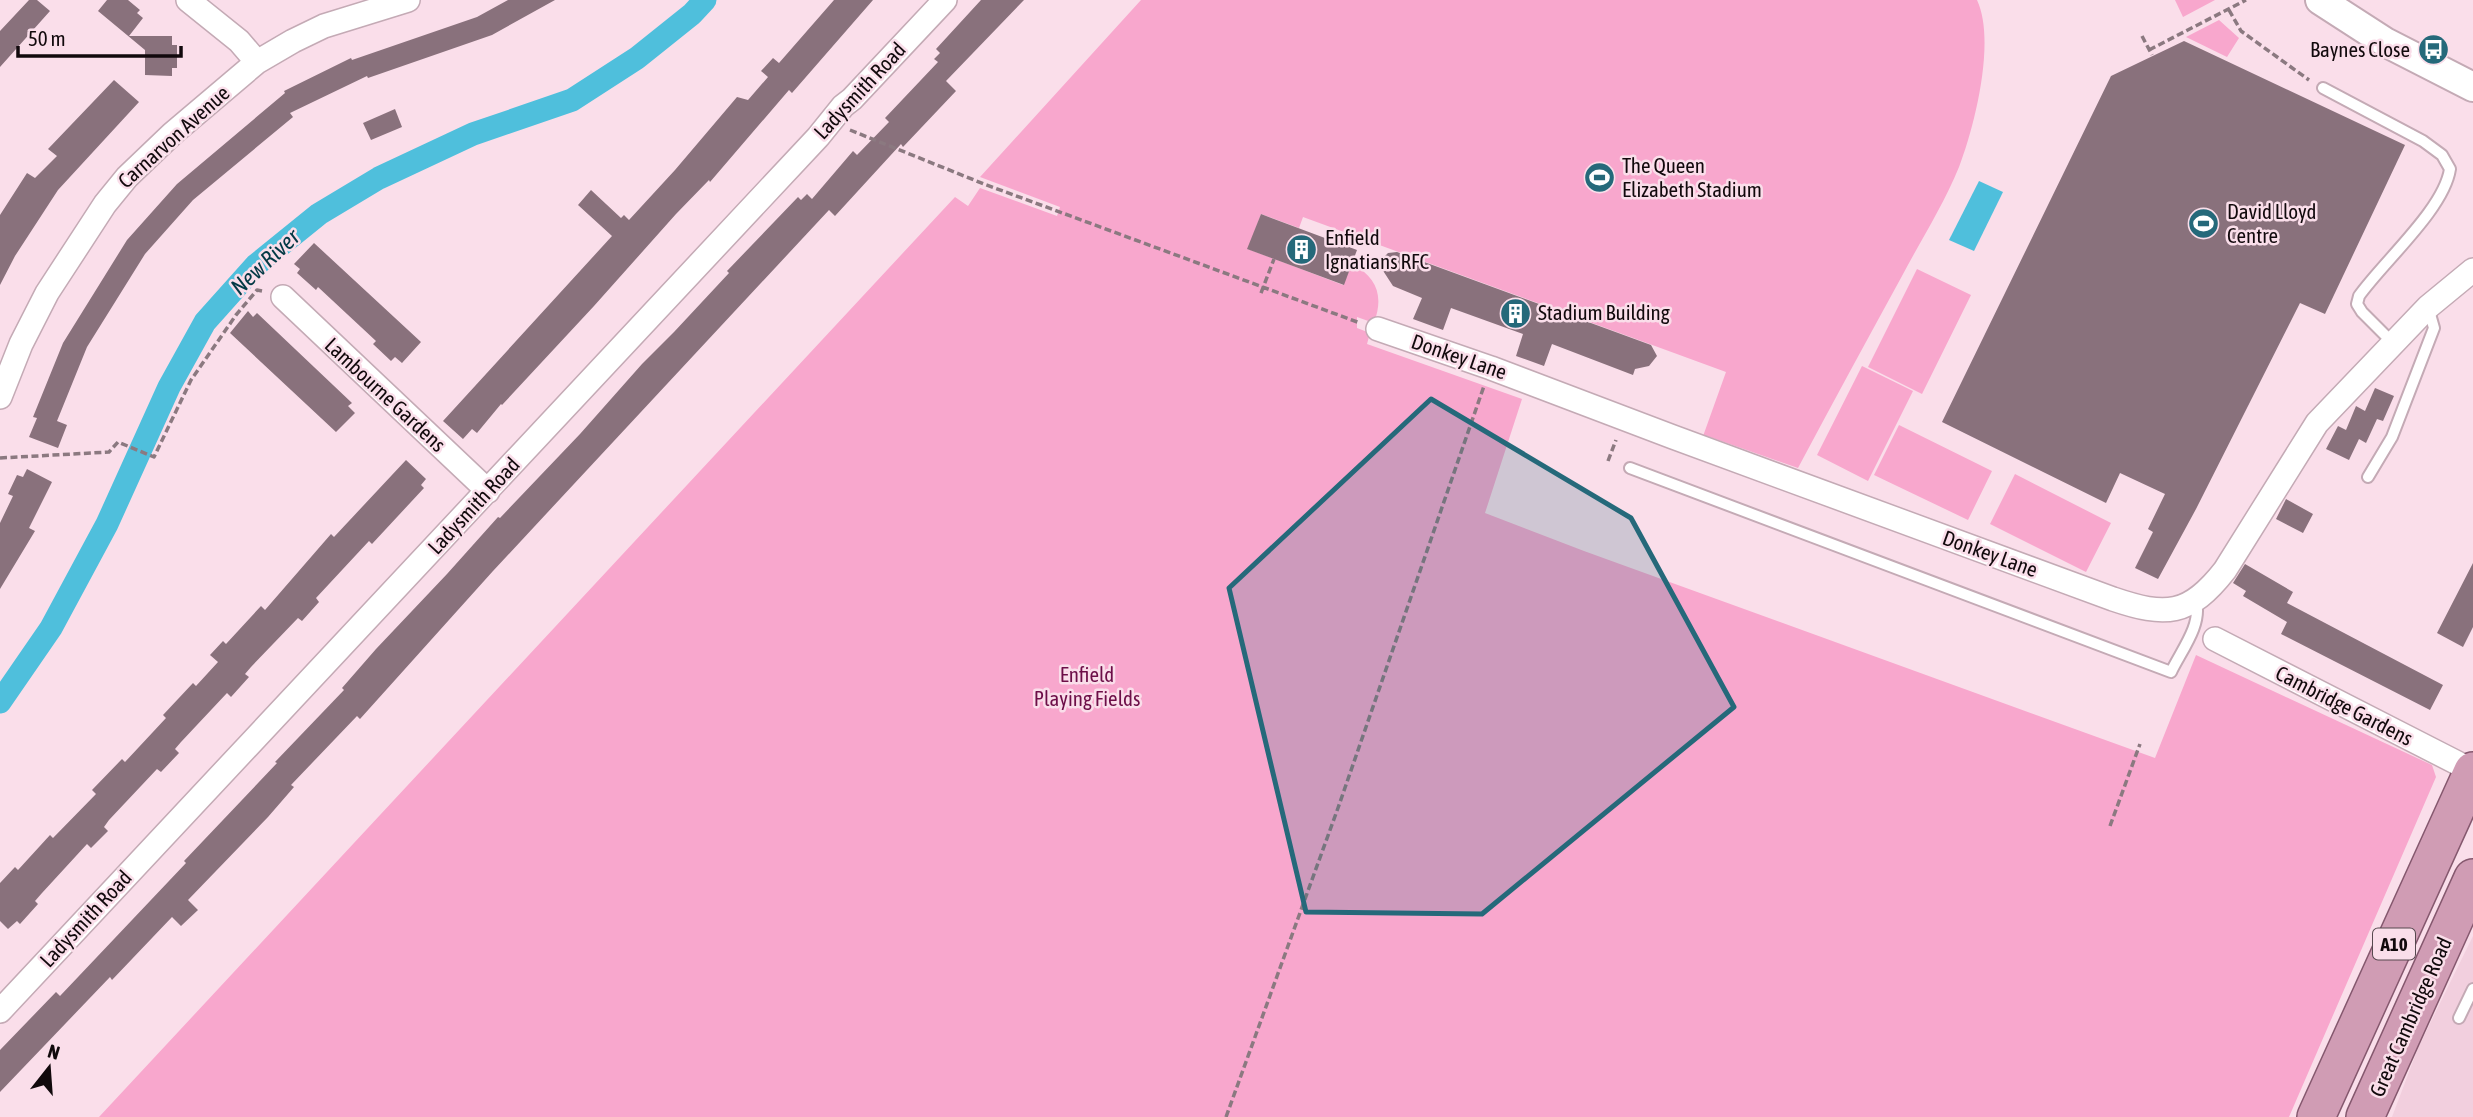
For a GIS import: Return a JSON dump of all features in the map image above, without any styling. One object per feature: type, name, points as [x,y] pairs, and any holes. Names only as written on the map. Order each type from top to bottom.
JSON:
[{"type":"highway","name":"A10","points":[[2316,1117],[2466,793]]},
{"type":"highway","name":"Great Cambridge Road","points":[[2365,1117],[2473,878]]},
{"type":"street","points":[[188,0],[239,41],[257,62]]},
{"type":"street","name":"Carnarvon Avenue","points":[[0,397],[21,344],[47,293],[105,204],[127,177],[257,62],[324,26],[408,0]]},
{"type":"street","name":"Ladysmith Road","points":[[0,1011],[818,137],[843,106],[945,0]]},
{"type":"street","points":[[2319,0],[2385,42],[2473,87]]},
{"type":"street","points":[[2196,602],[2225,570],[2317,423],[2392,342],[2428,307],[2473,270]]},
{"type":"street","name":"Lambourne Gardens","points":[[272,295],[488,491]]},
{"type":"street","name":"Donkey Lane","points":[[1378,329],[1491,368],[2132,606],[2160,611],[2196,602]]},
{"type":"street","name":"Cambridge Gardens","points":[[2216,639],[2466,793]]},
{"type":"lane","points":[[2323,88],[2423,141],[2442,156],[2450,169],[2448,182],[2438,198],[2405,243],[2359,296],[2357,304],[2362,312],[2392,342]]},
{"type":"lane","points":[[2368,477],[2392,437],[2434,328],[2428,307]]},
{"type":"lane","points":[[1630,468],[2171,672],[2198,617],[2196,602]]},
{"type":"lane","points":[[2459,1018],[2473,989]]},
{"type":"path","points":[[2148,50],[2246,0]]},
{"type":"path","points":[[2229,10],[2241,31],[2323,88]]},
{"type":"path","points":[[2142,36],[2152,55]]},
{"type":"path","points":[[844,125],[849,130],[984,184],[1378,329]]},
{"type":"path","points":[[1261,293],[1274,259]]},
{"type":"path","points":[[0,458],[109,452],[118,442],[154,457],[191,380],[236,315],[257,290],[272,295]]},
{"type":"path","points":[[1226,1117],[1338,808],[1491,368]]},
{"type":"path","points":[[2110,826],[2140,744]]},
{"type":"highlighted area","points":[[1431,399],[1631,518],[1734,707],[1482,914],[1306,912],[1229,588]]},
{"type":"shaded area","points":[[2473,936],[2473,1117],[2392,1117],[2418,1048]]},
{"type":"green space","name":"Enfield Playing Fields","points":[[1141,0],[1977,0],[1982,17],[1984,60],[1977,107],[1959,167],[1798,468],[1707,436],[1702,439],[1726,372],[1303,217],[1299,228],[1261,214],[1248,249],[1343,285],[1352,264],[1373,281],[1378,296],[1374,323],[1357,317],[1357,328],[1370,333],[1367,344],[1522,399],[1485,513],[2155,758],[2196,655],[2432,765],[2436,777],[2289,1117],[99,1117],[955,197],[968,206],[980,188],[1057,216],[1060,207],[980,177]]},
{"type":"green space","points":[[2175,0],[2215,0],[2183,17]]},
{"type":"green space","points":[[2219,20],[2239,38],[2227,57],[2186,37]]},
{"type":"green space","points":[[1917,269],[1971,295],[1922,394],[1868,367]]},
{"type":"green space","points":[[1862,366],[1913,391],[1868,481],[1817,455]]},
{"type":"green space","points":[[1899,425],[1992,471],[1968,520],[1874,475]]},
{"type":"green space","points":[[2015,474],[2111,523],[2086,572],[1990,524]]},
{"type":"water","points":[[1979,181],[2003,192],[1974,251],[1949,240]]},
{"type":"building","points":[[29,0],[37,0],[50,11],[0,67],[0,31]]},
{"type":"building","points":[[107,0],[128,0],[140,10],[137,13],[143,18],[129,36],[172,36],[172,45],[177,45],[177,68],[172,68],[172,76],[145,75],[145,50],[98,11]]},
{"type":"building","points":[[508,0],[555,0],[492,35],[368,78],[367,76],[290,113],[293,117],[193,200],[145,254],[87,347],[57,421],[67,425],[58,448],[29,437],[37,418],[33,417],[63,343],[127,240],[177,184],[285,93],[284,91],[351,58],[352,60],[477,17]]},
{"type":"building","points":[[834,0],[873,0],[792,93],[789,90],[710,182],[709,180],[676,214],[477,433],[472,429],[463,439],[443,421],[612,236],[578,205],[591,190],[621,218],[624,215],[629,220],[737,97],[748,100],[768,77],[761,71],[773,58],[779,63]]},
{"type":"building","points":[[981,0],[1024,0],[946,81],[956,91],[903,147],[901,144],[835,216],[829,210],[493,571],[360,719],[357,716],[291,785],[294,787],[268,817],[188,900],[198,910],[181,926],[172,917],[112,980],[110,977],[0,1092],[0,1050],[56,992],[60,996],[186,863],[184,861],[344,690],[342,688],[376,649],[498,517],[500,518],[580,434],[729,273],[727,271],[798,197],[801,200],[807,194],[812,199],[853,151],[857,155],[889,122],[885,118],[938,62],[934,59],[940,53],[936,49]]},
{"type":"building","name":"David Lloyd Centre","points":[[2184,41],[2405,145],[2325,314],[2300,303],[2158,579],[2135,568],[2153,532],[2148,529],[2165,494],[2120,473],[2106,503],[1942,422],[2111,76]]},
{"type":"building","points":[[114,80],[139,102],[58,190],[15,256],[0,285],[0,215],[27,173],[35,178],[57,156],[48,149]]},
{"type":"building","points":[[395,109],[402,127],[371,140],[363,123]]},
{"type":"building","name":"Enfield Ignatians RFC","points":[[1261,214],[1357,250],[1344,285],[1247,249]]},
{"type":"building","points":[[314,243],[421,342],[402,363],[395,357],[391,361],[373,344],[376,341],[318,287],[316,290],[297,273],[300,269],[294,264]]},
{"type":"building","name":"Stadium Building","points":[[1397,252],[1651,345],[1657,356],[1649,366],[1635,369],[1633,375],[1552,344],[1544,366],[1516,356],[1523,334],[1451,308],[1443,330],[1413,319],[1422,298],[1393,286],[1378,263],[1388,253]]},
{"type":"building","points":[[248,311],[253,317],[257,313],[352,403],[348,406],[355,413],[336,432],[230,333]]},
{"type":"building","points":[[2375,388],[2394,396],[2383,421],[2377,419],[2366,443],[2359,439],[2349,460],[2326,449],[2338,426],[2346,430],[2356,406],[2365,411]]},
{"type":"building","points":[[406,460],[426,479],[421,485],[424,488],[372,544],[369,541],[316,598],[319,602],[302,621],[298,618],[251,667],[245,674],[249,677],[231,697],[227,693],[181,742],[175,749],[179,753],[161,772],[157,769],[109,820],[104,827],[108,831],[91,848],[87,844],[35,901],[38,904],[20,924],[17,921],[8,929],[0,921],[0,883],[15,867],[18,870],[50,835],[53,838],[96,794],[92,790],[122,759],[125,762],[166,718],[163,715],[193,683],[196,686],[218,662],[210,655],[223,641],[226,644],[261,606],[265,610],[331,534],[334,537]]},
{"type":"building","points":[[27,469],[52,482],[29,528],[35,531],[0,589],[0,523],[13,496],[8,494],[17,475],[23,477]]},
{"type":"building","points":[[2286,499],[2313,514],[2303,533],[2276,519]]},
{"type":"building","points":[[2473,563],[2473,627],[2463,647],[2437,633]]},
{"type":"building","points":[[2245,564],[2293,592],[2287,603],[2443,685],[2430,710],[2281,634],[2287,622],[2243,596],[2246,591],[2233,583]]},
{"type":"waterway","name":"New River","points":[[0,702],[51,628],[107,524],[169,387],[205,322],[256,265],[319,214],[379,178],[473,134],[572,100],[637,58],[692,14],[705,0]]},
{"type":"place","name":"Baynes Close","points":[[2433,50]]},
{"type":"place","name":"The Queen Elizabeth Stadium","points":[[1599,178]]},
{"type":"place","name":"David Lloyd Centre","points":[[2204,224]]},
{"type":"place","name":"Enfield Ignatians RFC","points":[[1302,250]]},
{"type":"place","name":"Stadium Building","points":[[1515,313]]}]
